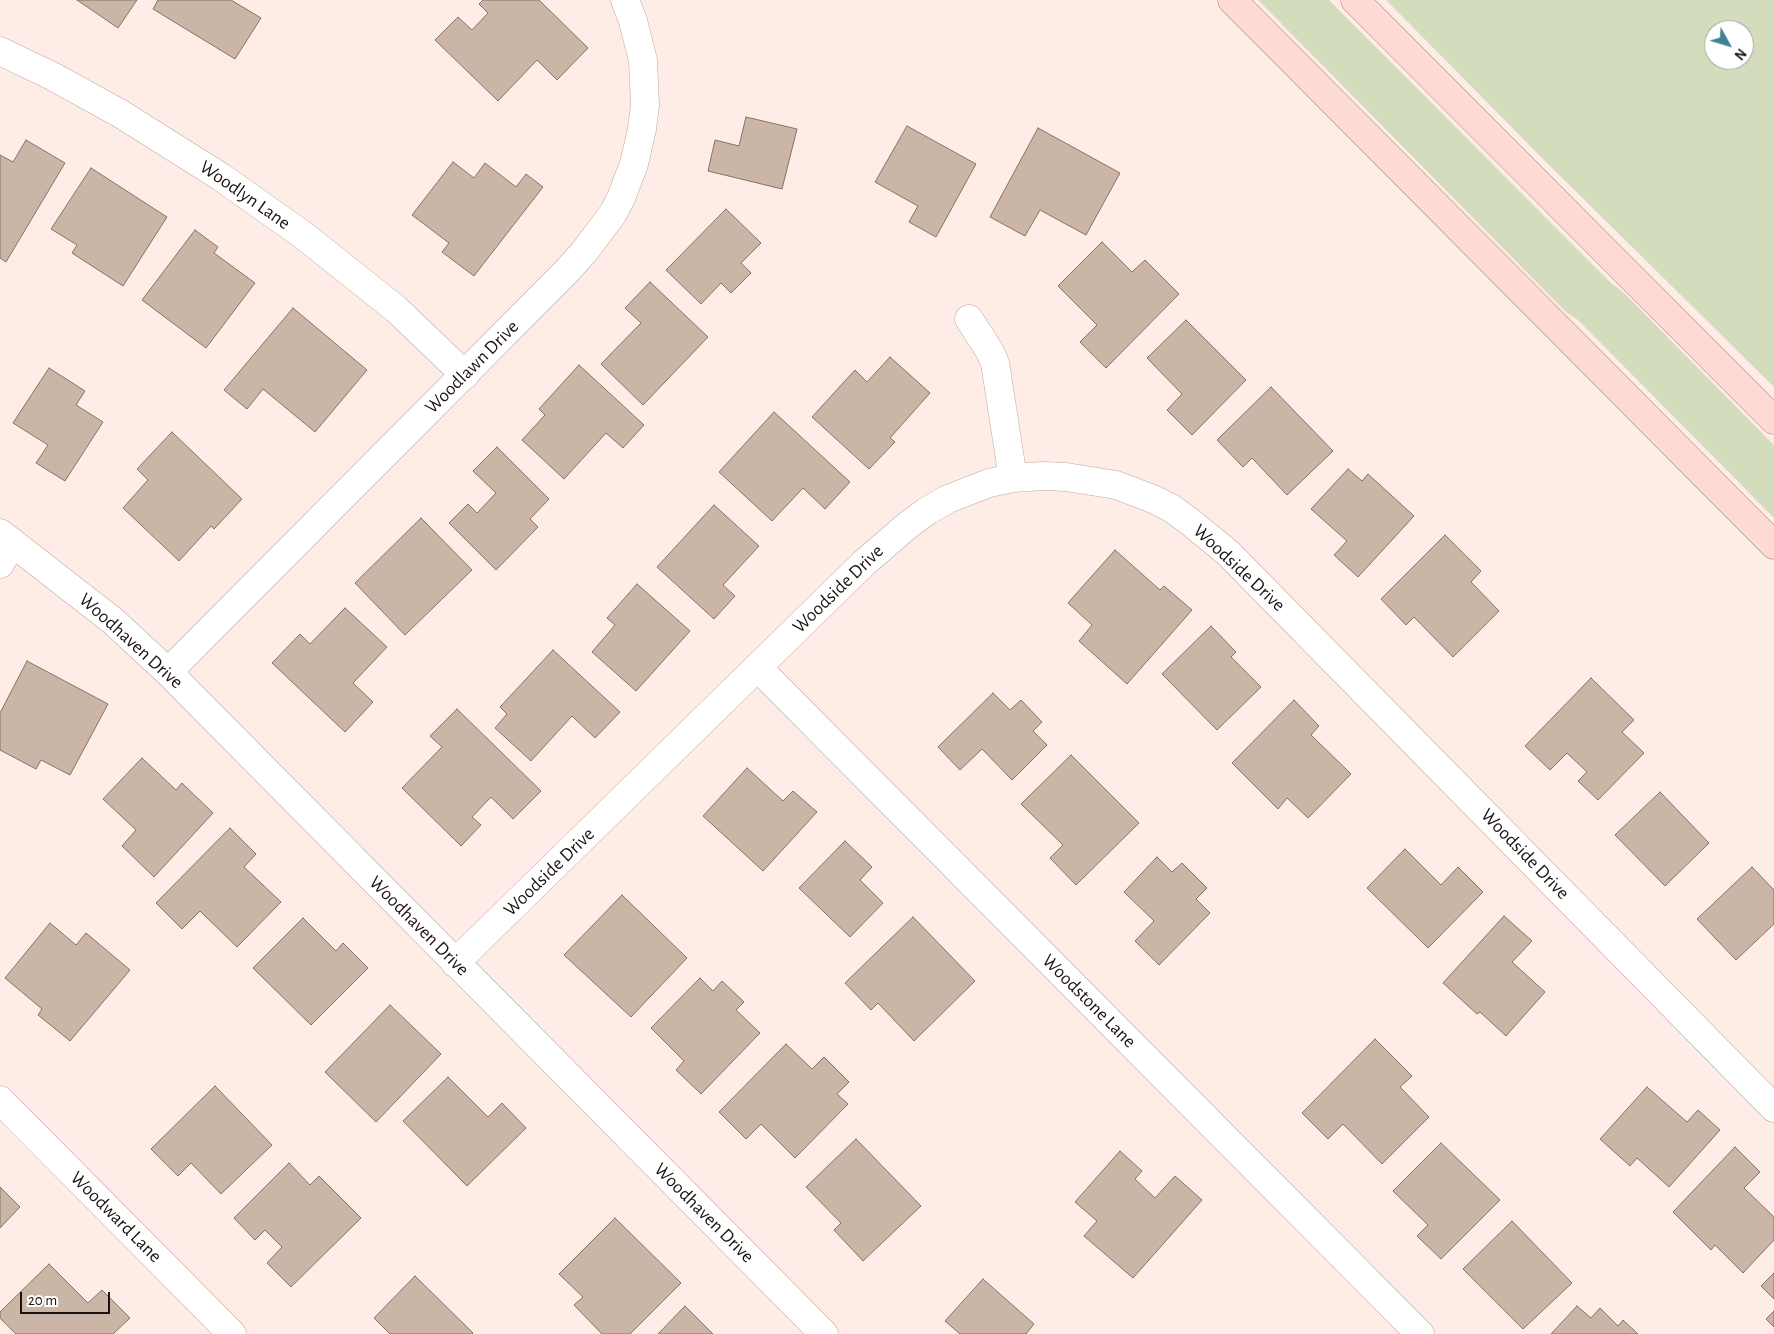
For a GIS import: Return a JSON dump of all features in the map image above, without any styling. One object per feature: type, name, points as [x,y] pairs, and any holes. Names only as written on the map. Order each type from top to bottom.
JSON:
[{"type":"main road","points":[[1232,0],[1774,545]]},
{"type":"main road","points":[[1355,0],[1774,420]]},
{"type":"street","name":"Woodlawn Drive","points":[[168,672],[465,375],[584,252],[612,215],[634,164],[645,105],[645,81],[638,39],[625,0]]},
{"type":"street","name":"Woodlyn Lane","points":[[0,51],[54,77],[121,114],[221,177],[302,235],[396,309],[465,375]]},
{"type":"street","points":[[969,319],[989,350],[994,363],[1013,478]]},
{"type":"street","name":"Woodside Drive","points":[[455,963],[864,563],[908,524],[948,499],[989,483],[1013,478],[1066,477],[1116,485],[1153,499],[1171,508],[1228,553],[1774,1108]]},
{"type":"street","name":"Woodhaven Drive","points":[[4,546],[112,622],[168,672],[824,1334]]},
{"type":"street","name":"Woodstone Lane","points":[[758,668],[1420,1334]]},
{"type":"street","name":"Woodward Lane","points":[[0,1100],[232,1334]]},
{"type":"green space","points":[[1258,0],[1329,0],[1612,284],[1623,292],[1774,445],[1774,518],[1578,320],[1566,312]]},
{"type":"green space","points":[[1386,0],[1774,0],[1774,387],[1544,160]]},
{"type":"building","points":[[77,0],[137,0],[118,28]]},
{"type":"building","points":[[158,0],[231,0],[261,18],[235,59],[153,9]]},
{"type":"building","points":[[483,0],[539,0],[588,48],[557,80],[537,60],[498,101],[435,40],[458,17],[472,30],[488,13],[479,4]]},
{"type":"building","points":[[746,117],[797,129],[782,189],[708,171],[715,140],[739,146]]},
{"type":"building","points":[[907,126],[976,164],[936,237],[909,222],[918,206],[875,182]]},
{"type":"building","points":[[1038,128],[1120,173],[1086,235],[1040,210],[1025,236],[990,217]]},
{"type":"building","points":[[26,140],[65,163],[6,262],[0,258],[0,155],[13,162]]},
{"type":"building","points":[[453,162],[474,178],[485,163],[516,187],[526,174],[543,187],[474,276],[442,252],[449,243],[412,215]]},
{"type":"building","points":[[91,168],[167,217],[123,286],[72,253],[77,245],[51,229]]},
{"type":"building","points":[[726,209],[761,243],[741,263],[751,273],[731,293],[721,283],[701,304],[666,270]]},
{"type":"building","points":[[195,230],[218,247],[214,253],[255,283],[206,348],[142,300]]},
{"type":"building","points":[[1102,242],[1132,272],[1145,260],[1179,294],[1106,368],[1080,342],[1097,325],[1058,286]]},
{"type":"building","points":[[650,282],[708,337],[643,405],[601,364],[641,323],[625,308]]},
{"type":"building","points":[[293,308],[367,370],[315,432],[263,389],[247,409],[224,390]]},
{"type":"building","points":[[1186,320],[1246,380],[1192,435],[1167,410],[1182,394],[1147,358]]},
{"type":"building","points":[[890,357],[930,393],[890,438],[895,442],[869,469],[812,417],[855,370],[867,382]]},
{"type":"building","points":[[579,365],[644,425],[623,448],[606,433],[564,479],[522,440],[545,415],[539,409]]},
{"type":"building","points":[[49,368],[85,391],[76,405],[103,422],[65,481],[36,463],[48,445],[13,423]]},
{"type":"building","points":[[1271,387],[1333,451],[1287,495],[1252,458],[1243,467],[1217,440]]},
{"type":"building","points":[[774,412],[850,482],[825,509],[803,488],[772,521],[719,472]]},
{"type":"building","points":[[172,432],[242,499],[214,529],[211,526],[179,561],[123,508],[148,480],[137,469]]},
{"type":"building","points":[[497,447],[549,499],[530,519],[538,527],[496,570],[449,523],[468,504],[477,513],[496,493],[473,471]]},
{"type":"building","points":[[1348,469],[1362,481],[1368,474],[1414,516],[1358,577],[1334,555],[1347,541],[1311,509]]},
{"type":"building","points":[[714,505],[759,546],[723,585],[735,596],[714,619],[657,567]]},
{"type":"building","points":[[421,518],[472,570],[405,635],[355,583]]},
{"type":"building","points":[[1445,535],[1481,571],[1471,582],[1499,611],[1453,657],[1414,617],[1406,625],[1381,599]]},
{"type":"building","points":[[1115,550],[1160,590],[1164,586],[1192,610],[1127,684],[1079,641],[1092,625],[1068,603]]},
{"type":"building","points":[[637,584],[690,631],[636,691],[592,652],[615,625],[607,618]]},
{"type":"building","points":[[345,608],[387,647],[353,683],[373,702],[345,732],[272,663],[300,634],[310,644]]},
{"type":"building","points":[[1211,626],[1236,652],[1231,657],[1261,687],[1217,730],[1162,674]]},
{"type":"building","points":[[553,650],[620,712],[595,738],[572,716],[531,761],[495,728],[507,714],[500,707]]},
{"type":"building","points":[[27,661],[108,704],[70,775],[41,760],[36,769],[0,750],[0,713]]},
{"type":"building","points":[[1591,678],[1634,720],[1622,732],[1644,753],[1598,800],[1578,781],[1587,772],[1567,753],[1550,770],[1525,746]]},
{"type":"building","points":[[993,693],[1010,710],[1021,700],[1042,722],[1033,731],[1047,745],[1012,780],[982,749],[960,770],[938,747]]},
{"type":"building","points":[[1294,700],[1319,726],[1311,735],[1351,774],[1308,818],[1287,798],[1278,809],[1232,763]]},
{"type":"building","points":[[457,709],[541,791],[513,819],[491,797],[472,817],[481,825],[461,846],[402,788],[442,747],[430,736]]},
{"type":"building","points":[[1071,755],[1139,823],[1076,885],[1050,858],[1063,845],[1021,804]]},
{"type":"building","points":[[142,758],[176,790],[182,783],[213,813],[154,877],[122,846],[136,830],[103,799]]},
{"type":"building","points":[[747,768],[783,801],[793,791],[817,812],[763,871],[703,816]]},
{"type":"building","points":[[1660,792],[1709,843],[1665,886],[1615,835]]},
{"type":"building","points":[[230,828],[256,854],[244,867],[281,902],[237,947],[200,911],[182,929],[156,903]]},
{"type":"building","points":[[845,841],[872,867],[860,880],[883,903],[850,937],[799,888]]},
{"type":"building","points":[[1405,849],[1441,885],[1458,867],[1483,892],[1428,948],[1367,888]]},
{"type":"building","points":[[1157,857],[1172,872],[1182,863],[1207,888],[1196,899],[1210,913],[1159,965],[1135,941],[1154,921],[1124,892]]},
{"type":"building","points":[[1752,867],[1774,890],[1774,924],[1736,960],[1697,919]]},
{"type":"building","points":[[622,895],[687,958],[631,1017],[564,955]]},
{"type":"building","points":[[1504,916],[1532,941],[1512,962],[1545,992],[1506,1036],[1480,1012],[1477,1014],[1443,983]]},
{"type":"building","points":[[913,917],[975,981],[914,1041],[878,1003],[871,1010],[845,983]]},
{"type":"building","points":[[303,918],[336,951],[343,943],[368,968],[311,1025],[253,968]]},
{"type":"building","points":[[50,923],[76,945],[86,933],[130,970],[70,1041],[38,1015],[42,1009],[5,978]]},
{"type":"building","points":[[700,978],[713,991],[722,981],[744,1002],[736,1010],[760,1033],[701,1094],[676,1070],[684,1061],[651,1028]]},
{"type":"building","points":[[390,1005],[441,1054],[376,1122],[325,1072]]},
{"type":"building","points":[[1375,1039],[1412,1076],[1400,1087],[1429,1117],[1382,1164],[1343,1124],[1328,1139],[1302,1113]]},
{"type":"building","points":[[786,1044],[812,1069],[824,1057],[849,1082],[837,1094],[848,1104],[795,1158],[761,1124],[746,1139],[719,1112]]},
{"type":"building","points":[[448,1077],[488,1117],[502,1103],[526,1128],[467,1186],[403,1121]]},
{"type":"building","points":[[215,1086],[272,1145],[221,1194],[191,1163],[178,1176],[151,1149]]},
{"type":"building","points":[[1647,1087],[1687,1122],[1698,1110],[1720,1130],[1669,1187],[1637,1158],[1630,1166],[1600,1139]]},
{"type":"building","points":[[856,1139],[921,1206],[863,1261],[834,1230],[841,1223],[806,1187]]},
{"type":"building","points":[[1441,1143],[1500,1200],[1441,1259],[1417,1236],[1428,1225],[1393,1191]]},
{"type":"building","points":[[1735,1147],[1760,1172],[1744,1188],[1774,1217],[1774,1240],[1743,1273],[1715,1245],[1711,1250],[1673,1212]]},
{"type":"building","points":[[1120,1151],[1142,1171],[1135,1179],[1155,1198],[1175,1176],[1202,1200],[1133,1278],[1084,1236],[1097,1221],[1075,1202]]},
{"type":"building","points":[[289,1163],[310,1185],[319,1176],[361,1218],[291,1287],[267,1263],[282,1247],[265,1230],[255,1240],[234,1218]]},
{"type":"building","points":[[0,1187],[20,1207],[0,1228]]},
{"type":"building","points":[[615,1218],[681,1283],[630,1334],[602,1334],[574,1305],[583,1297],[559,1274]]},
{"type":"building","points":[[1512,1221],[1572,1283],[1523,1329],[1463,1269]]},
{"type":"building","points":[[49,1264],[88,1303],[102,1290],[130,1318],[113,1334],[16,1334],[0,1318],[0,1312]]},
{"type":"building","points":[[1774,1273],[1774,1299],[1761,1286]]},
{"type":"building","points":[[415,1276],[472,1334],[390,1334],[374,1318]]},
{"type":"building","points":[[983,1279],[1034,1324],[1026,1334],[960,1334],[945,1321]]},
{"type":"building","points":[[685,1306],[713,1334],[658,1334]]},
{"type":"building","points":[[1577,1306],[1591,1318],[1600,1308],[1618,1326],[1623,1320],[1638,1334],[1551,1334]]},
{"type":"building","points":[[1774,1311],[1774,1327],[1766,1319]]}]
